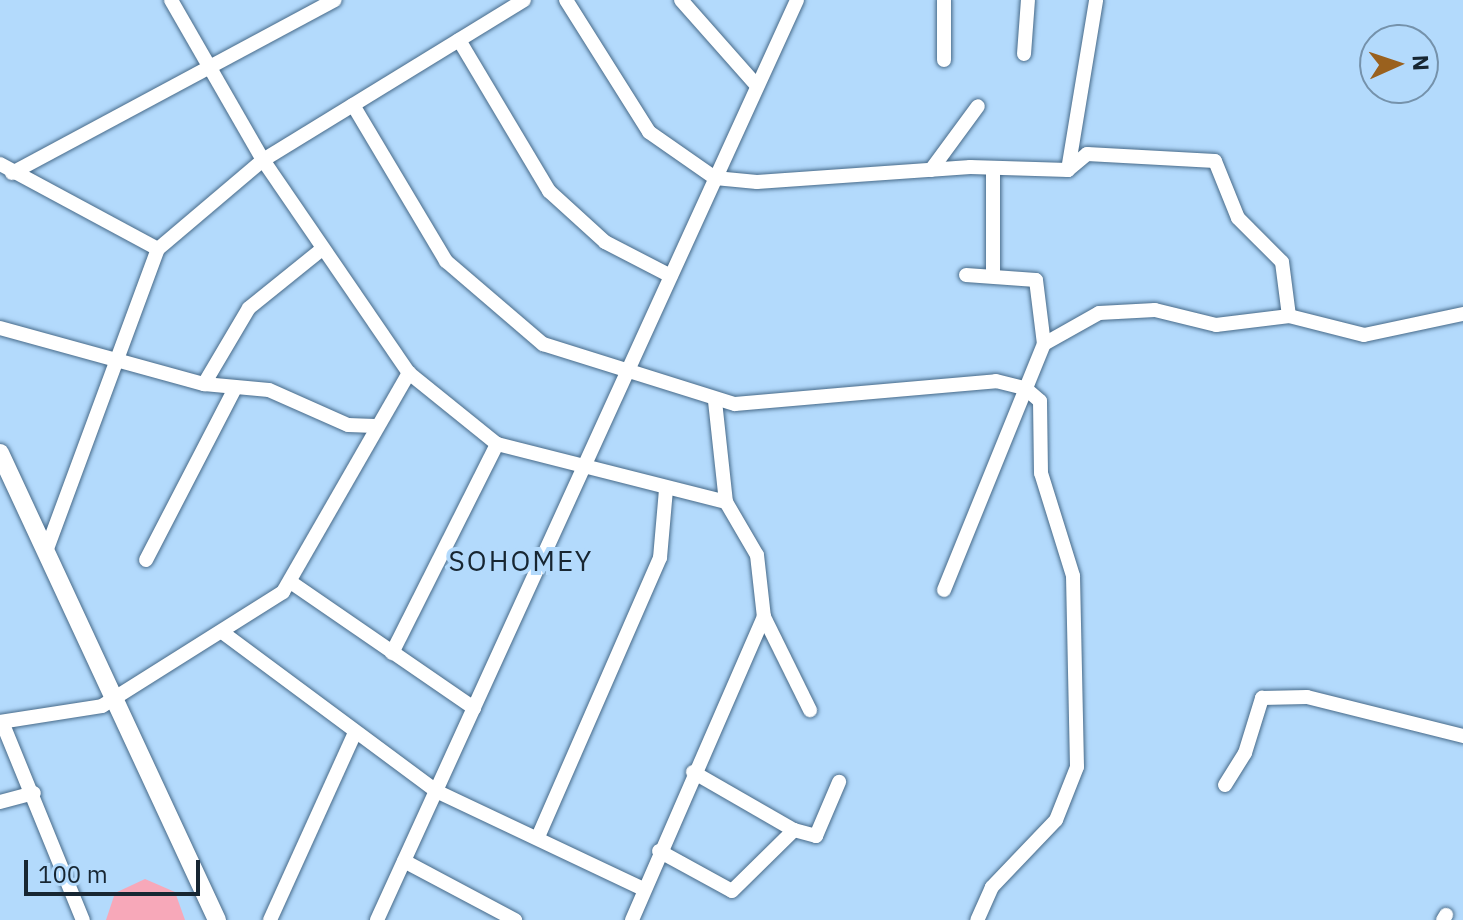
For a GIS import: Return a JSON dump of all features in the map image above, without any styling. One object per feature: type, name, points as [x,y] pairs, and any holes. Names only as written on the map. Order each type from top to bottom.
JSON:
[{"type":"street","points":[[171,0],[209,71],[263,160],[321,250],[409,373],[497,444],[582,471],[726,502]]},
{"type":"street","points":[[6,168],[209,71],[335,0]]},
{"type":"street","points":[[48,546],[158,249],[263,160],[524,0]]},
{"type":"street","points":[[566,0],[636,117],[715,178],[757,182],[931,170],[1068,170],[1087,154],[1215,161],[1238,218],[1282,262],[1289,316]]},
{"type":"street","points":[[683,0],[757,86]]},
{"type":"street","points":[[377,920],[797,0]]},
{"type":"street","points":[[944,0],[944,60]]},
{"type":"street","points":[[1024,54],[1028,0]]},
{"type":"street","points":[[1068,170],[1096,0]]},
{"type":"street","points":[[459,40],[549,191],[605,242],[671,276]]},
{"type":"street","points":[[353,105],[446,261],[526,334],[715,401],[840,399],[996,381],[1025,388],[1044,417],[1041,473],[1073,576],[1077,767],[1056,820],[992,887],[977,920]]},
{"type":"street","points":[[931,170],[978,106]]},
{"type":"street","points":[[6,168],[158,249]]},
{"type":"street","points":[[993,168],[993,273]]},
{"type":"street","points":[[204,384],[249,308],[321,250]]},
{"type":"street","points":[[944,590],[1044,344],[1036,280],[993,273],[966,275]]},
{"type":"street","points":[[1044,344],[1099,313],[1155,310],[1216,325],[1289,316],[1364,335],[1463,314]]},
{"type":"street","points":[[0,328],[204,384],[283,394],[348,425],[375,426]]},
{"type":"street","points":[[83,920],[34,793],[1,722],[91,710],[222,632],[292,583],[365,452],[375,426],[409,373]]},
{"type":"street","points":[[146,560],[235,388]]},
{"type":"street","points":[[715,401],[726,502],[757,555],[764,617],[810,710]]},
{"type":"street","points":[[348,425],[365,452]]},
{"type":"street","points":[[392,653],[497,444]]},
{"type":"street","points":[[0,453],[48,546],[217,920]]},
{"type":"street","points":[[538,837],[660,558],[666,490]]},
{"type":"street","points":[[292,583],[474,708]]},
{"type":"street","points":[[632,920],[693,772],[764,617]]},
{"type":"street","points":[[222,632],[354,735],[436,791],[643,889]]},
{"type":"street","points":[[1225,785],[1245,753],[1262,698],[1307,697],[1463,736]]},
{"type":"street","points":[[270,920],[354,735]]},
{"type":"street","points":[[693,772],[794,830],[816,836],[839,782]]},
{"type":"street","points":[[0,802],[34,793]]},
{"type":"street","points":[[659,851],[732,891],[794,830]]},
{"type":"street","points":[[404,861],[515,920]]},
{"type":"shaded area","points":[[145,879],[175,892],[185,920],[106,920],[115,893]]},
{"type":"district","name":"SOHOMEY","points":[[521,561]]}]
